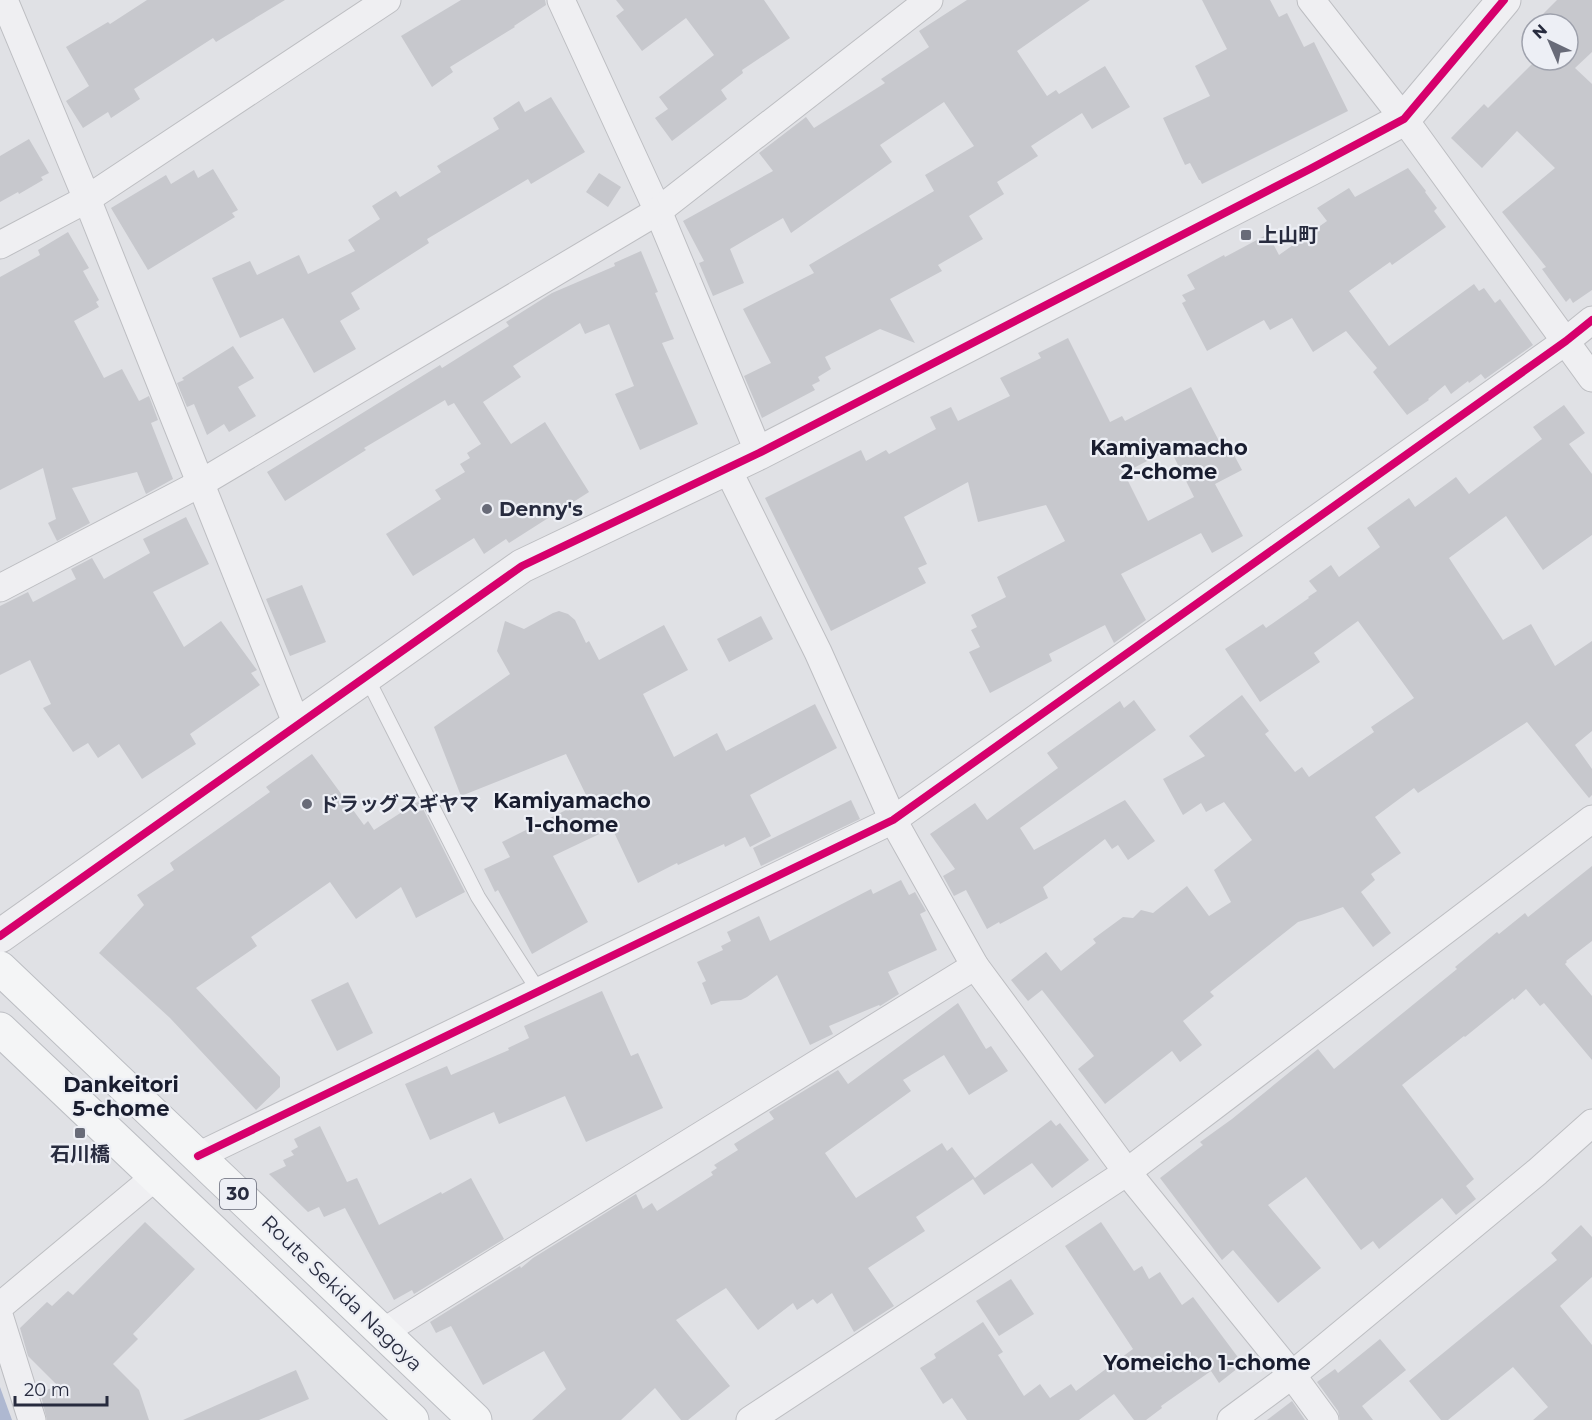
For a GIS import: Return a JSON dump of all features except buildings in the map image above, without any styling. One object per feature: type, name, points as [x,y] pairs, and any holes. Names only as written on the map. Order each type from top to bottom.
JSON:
[{"type":"main road","name":"Route Sekida Nagoya","points":[[0,968],[475,1420]]},
{"type":"main road","name":"30","points":[[0,1029],[412,1420]]},
{"type":"street","points":[[4,0],[87,199],[297,725]]},
{"type":"street","points":[[0,245],[87,199],[387,0]]},
{"type":"street","points":[[561,0],[658,211],[759,453]]},
{"type":"street","points":[[0,588],[201,483],[658,211],[929,0]]},
{"type":"street","points":[[1311,0],[1404,119],[1592,378]]},
{"type":"street","points":[[0,936],[522,566],[759,453],[1404,119],[1504,0]]},
{"type":"street","points":[[198,1156],[893,820],[1566,341],[1592,320]]},
{"type":"street","points":[[727,468],[818,652],[893,820],[975,966],[1127,1172],[1292,1375],[1325,1420]]},
{"type":"street","points":[[750,1420],[1127,1172],[1592,819]]},
{"type":"street","points":[[383,1332],[975,966]]},
{"type":"street","points":[[1231,1420],[1292,1375],[1537,1172],[1592,1123]]},
{"type":"street","points":[[0,1306],[155,1177]]},
{"type":"street","points":[[0,1318],[32,1420]]},
{"type":"lane","points":[[366,676],[478,897],[538,990]]},
{"type":"water","points":[[0,1387],[12,1420],[0,1420]]},
{"type":"cycle path","points":[[0,936],[522,566],[759,453],[1404,119],[1504,0]]},
{"type":"cycle path","points":[[198,1156],[893,820],[1566,341],[1592,320]]},
{"type":"place","name":"上山町","points":[[1246,235]]},
{"type":"place","name":"Denny's","points":[[487,509]]},
{"type":"place","name":"ドラッグスギヤマ","points":[[307,804]]},
{"type":"place","name":"石川橋","points":[[80,1133]]},
{"type":"district","name":"Kamiyamacho 2-chome","points":[[1169,459]]},
{"type":"district","name":"Kamiyamacho 1-chome","points":[[572,812]]},
{"type":"district","name":"Dankeitori 5-chome","points":[[121,1096]]},
{"type":"district","name":"Yomeicho 1-chome","points":[[1207,1362]]}]
